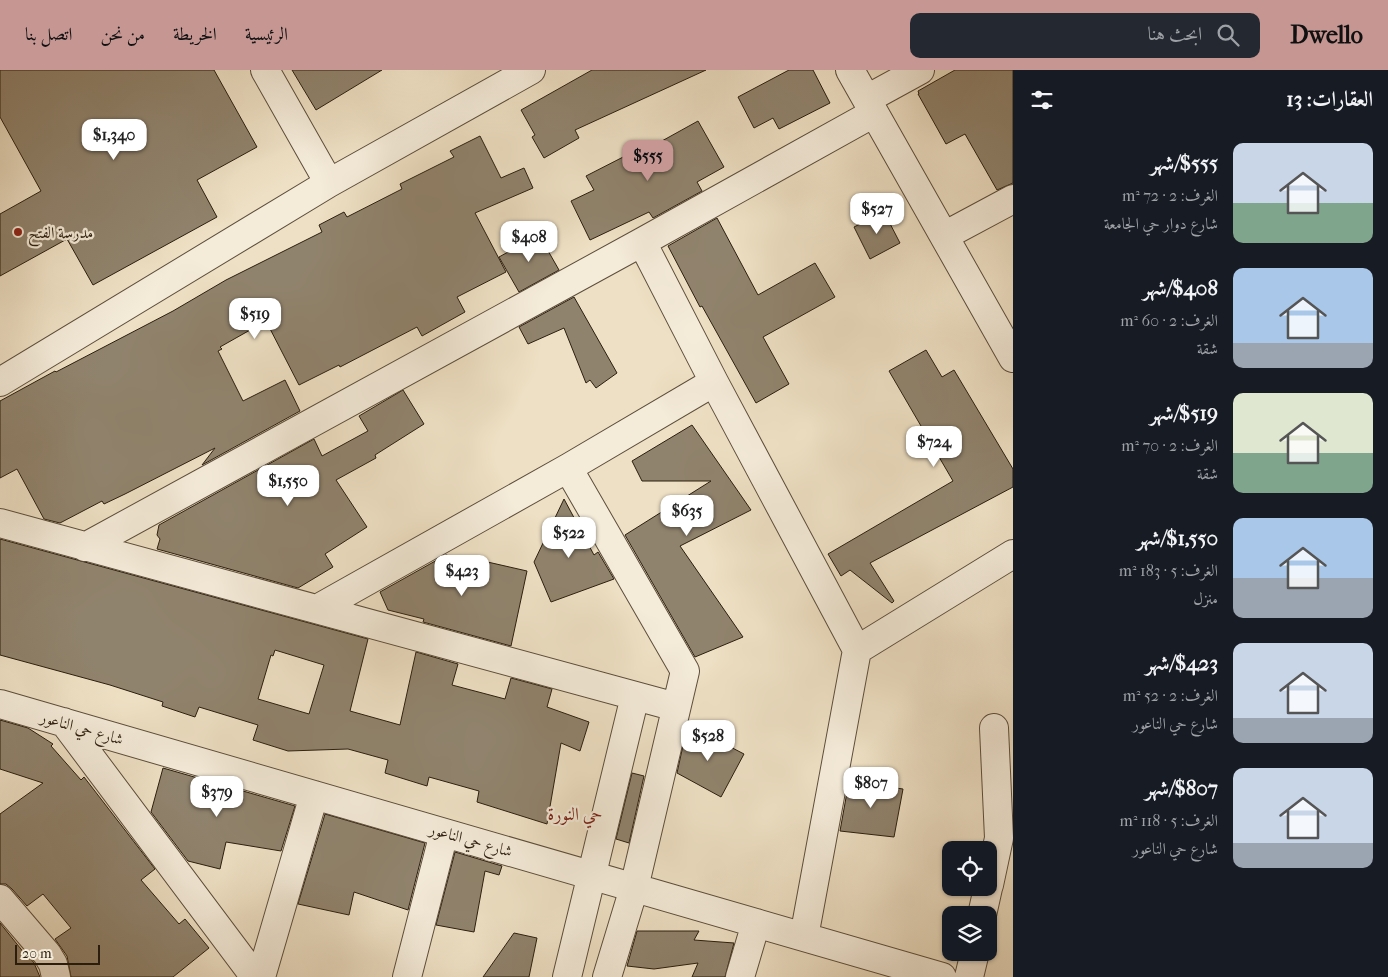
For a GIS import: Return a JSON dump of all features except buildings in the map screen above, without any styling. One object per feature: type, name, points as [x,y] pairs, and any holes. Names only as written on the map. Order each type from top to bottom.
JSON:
[{"type":"street","points":[[265,70],[328,183]]},
{"type":"street","points":[[0,382],[328,183],[531,70]]},
{"type":"street","points":[[850,70],[1013,358]]},
{"type":"street","points":[[85,546],[642,242],[870,106],[920,70]]},
{"type":"street","points":[[944,236],[1013,199]]},
{"type":"street","points":[[642,242],[714,382],[857,650],[804,937]]},
{"type":"street","points":[[317,609],[568,468],[714,382]]},
{"type":"street","points":[[568,468],[685,671],[634,888],[607,977]]},
{"type":"street","points":[[0,523],[676,707]]},
{"type":"street","points":[[857,650],[1013,554]]},
{"type":"street","points":[[567,977],[635,696]]},
{"type":"street","name":"شارع حي الناعور","points":[[0,704],[942,977]]},
{"type":"street","points":[[64,722],[256,977]]},
{"type":"street","points":[[994,728],[999,838],[997,847]]},
{"type":"street","points":[[261,977],[314,795]]},
{"type":"street","points":[[408,977],[444,833]]},
{"type":"street","points":[[0,899],[47,954],[53,964],[56,977]]},
{"type":"street","points":[[740,977],[756,924]]},
{"type":"street","points":[[969,977],[972,961]]},
{"type":"place","name":"مدرسة الفتح","points":[[18,232]]},
{"type":"district","name":"حي النورة","points":[[575,814]]}]
